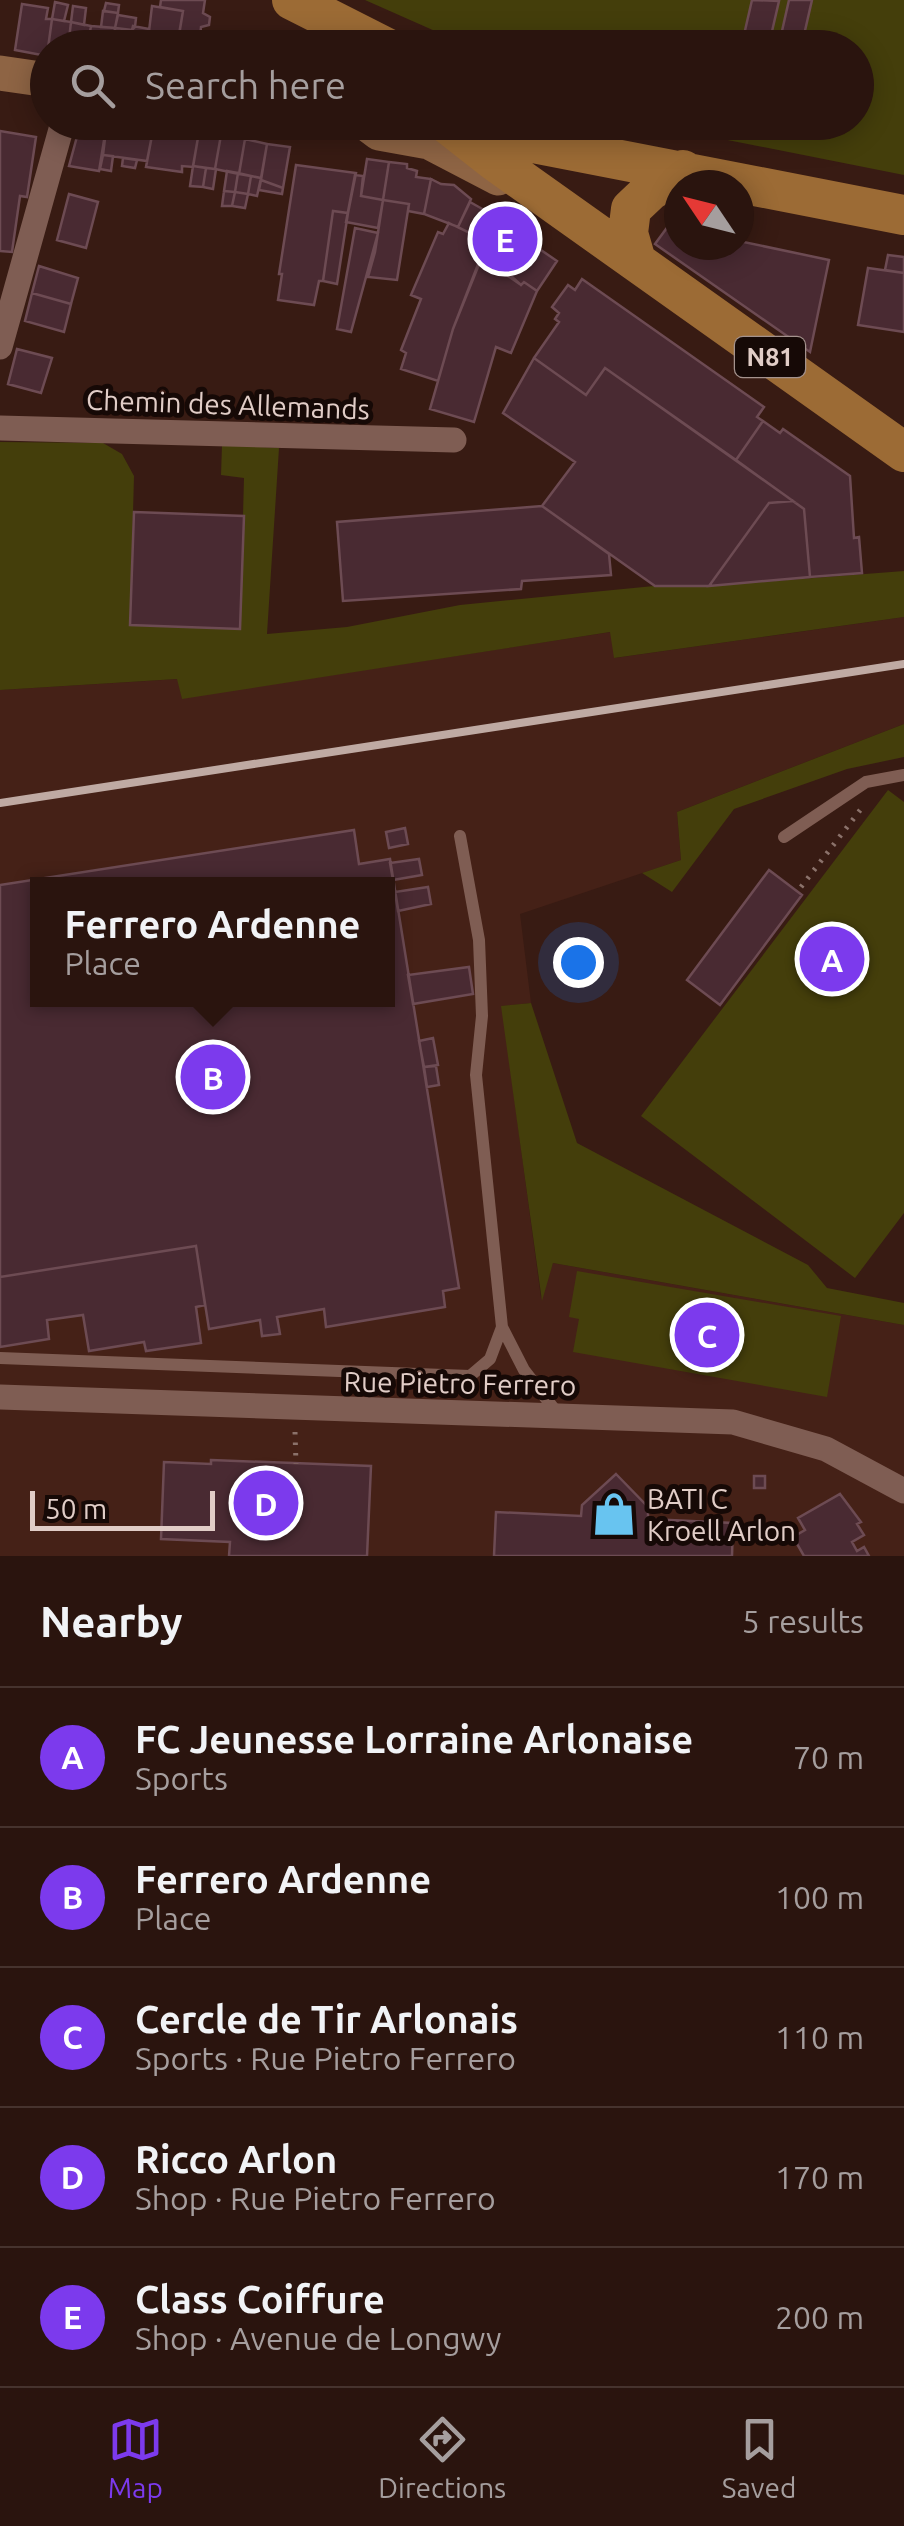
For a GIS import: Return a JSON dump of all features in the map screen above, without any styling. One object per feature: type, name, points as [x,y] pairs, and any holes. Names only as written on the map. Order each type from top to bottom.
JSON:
[{"type":"main road","points":[[275,0],[317,30]]},
{"type":"main road","points":[[292,0],[351,30]]},
{"type":"main road","points":[[0,73],[30,77]]},
{"type":"main road","points":[[417,140],[501,179],[524,182]]},
{"type":"main road","name":"N81","points":[[469,140],[904,452]]},
{"type":"main road","points":[[527,140],[683,170]]},
{"type":"main road","points":[[610,140],[683,170]]},
{"type":"main road","points":[[636,261],[628,232],[630,209],[664,182]]},
{"type":"main road","points":[[754,184],[904,215]]},
{"type":"street","points":[[0,346],[58,140]]},
{"type":"street","name":"Chemin des Allemands","points":[[0,428],[454,440]]},
{"type":"street","name":"Rue Pietro Ferrero","points":[[0,1397],[734,1422],[826,1449],[904,1491]]},
{"type":"lane","points":[[784,838],[866,782],[904,775]]},
{"type":"lane","points":[[460,836],[479,940],[482,1016],[476,1074],[502,1328],[524,1370],[560,1416]]},
{"type":"lane","points":[[0,1358],[470,1376],[490,1359],[502,1328]]},
{"type":"path","points":[[801,887],[884,779]]},
{"type":"path","points":[[295,1409],[296,1464]]},
{"type":"shaded area","points":[[365,0],[904,0],[904,175],[727,140],[874,140],[874,30],[433,30]]},
{"type":"shaded area","points":[[0,442],[103,443],[122,454],[134,476],[130,625],[240,628],[244,478],[221,475],[222,445],[279,448],[267,634],[347,627],[460,605],[654,586],[709,586],[904,571],[904,617],[614,658],[610,632],[182,699],[177,679],[0,690]]},
{"type":"shaded area","points":[[904,617],[904,724],[677,812],[681,860],[520,914],[531,1003],[502,1006],[541,1298],[553,1263],[904,1325],[904,1556],[0,1556],[0,690],[178,679],[182,698],[611,632],[615,658]]},
{"type":"shaded area","points":[[904,724],[904,757],[847,769],[734,809],[672,892],[642,873],[681,860],[677,812]]},
{"type":"shaded area","points":[[888,790],[904,802],[904,1213],[855,1278],[641,1116]]},
{"type":"shaded area","points":[[531,1003],[577,1143],[808,1265],[827,1288],[904,1303],[904,1325],[553,1263],[542,1301],[501,1006]]},
{"type":"shaded area","points":[[577,1271],[841,1316],[827,1397],[573,1352],[579,1319],[569,1317]]},
{"type":"building","points":[[161,0],[205,0],[203,13],[210,17],[209,25],[201,30],[180,30],[183,11],[160,7]]},
{"type":"building","points":[[752,0],[779,1],[772,30],[745,30]]},
{"type":"building","points":[[789,0],[812,0],[805,30],[782,30]]},
{"type":"building","points":[[55,2],[68,5],[64,21],[52,19]]},
{"type":"building","points":[[106,3],[119,5],[118,13],[104,11]]},
{"type":"building","points":[[22,4],[48,8],[46,19],[52,19],[51,30],[30,30],[30,53],[15,50]]},
{"type":"building","points":[[73,6],[86,8],[84,25],[71,22]]},
{"type":"building","points":[[152,6],[183,11],[180,30],[149,30]]},
{"type":"building","points":[[103,11],[118,13],[115,28],[101,27]]},
{"type":"building","points":[[118,15],[136,18],[135,27],[115,28]]},
{"type":"building","points":[[52,19],[71,22],[70,30],[50,30]]},
{"type":"building","points":[[71,22],[91,26],[90,30],[70,30]]},
{"type":"building","points":[[91,26],[115,28],[115,30],[90,30]]},
{"type":"building","points":[[0,131],[36,140],[27,197],[20,196],[12,252],[0,251]]},
{"type":"building","points":[[76,140],[104,140],[99,171],[69,166]]},
{"type":"building","points":[[105,140],[151,140],[147,161],[103,155]]},
{"type":"building","points":[[151,140],[198,140],[193,167],[182,166],[182,172],[146,167]]},
{"type":"building","points":[[198,140],[220,140],[215,169],[193,166]]},
{"type":"building","points":[[220,140],[245,140],[239,174],[215,169]]},
{"type":"building","points":[[245,140],[267,144],[261,178],[239,174]]},
{"type":"building","points":[[267,144],[290,147],[283,188],[261,180]]},
{"type":"building","points":[[103,155],[113,156],[111,171],[100,169]]},
{"type":"building","points":[[123,158],[137,160],[135,168],[122,166]]},
{"type":"building","points":[[367,159],[389,162],[383,200],[361,196]]},
{"type":"building","points":[[389,162],[407,164],[407,168],[417,171],[416,177],[431,179],[424,214],[408,211],[409,204],[383,200]]},
{"type":"building","points":[[296,165],[356,173],[348,213],[333,211],[323,281],[319,281],[314,305],[278,300]]},
{"type":"building","points":[[193,166],[206,168],[203,187],[190,186]]},
{"type":"building","points":[[206,168],[216,169],[213,189],[203,187]]},
{"type":"building","points":[[227,171],[238,173],[235,192],[224,191]]},
{"type":"building","points":[[238,173],[251,176],[248,194],[235,192]]},
{"type":"building","points":[[355,175],[363,176],[361,196],[383,200],[378,228],[346,222]]},
{"type":"building","points":[[251,176],[261,178],[257,196],[248,194]]},
{"type":"building","points":[[431,179],[454,185],[471,199],[458,227],[424,214]]},
{"type":"building","points":[[261,180],[283,188],[282,194],[259,190]]},
{"type":"building","points":[[224,191],[235,192],[232,206],[222,206]]},
{"type":"building","points":[[235,192],[248,194],[245,208],[232,206]]},
{"type":"building","points":[[69,194],[98,202],[86,248],[57,240]]},
{"type":"building","points":[[383,200],[409,204],[397,280],[368,277]]},
{"type":"building","points":[[470,202],[500,219],[488,242],[458,227]]},
{"type":"building","points":[[333,211],[348,213],[337,284],[323,281]]},
{"type":"building","points":[[449,223],[488,242],[453,329],[438,381],[401,369],[406,353],[401,350],[421,299],[411,295],[438,232],[443,234]]},
{"type":"building","points":[[501,223],[519,235],[499,265],[485,255],[488,242]]},
{"type":"building","points":[[355,228],[378,233],[351,332],[337,329]]},
{"type":"building","points":[[664,232],[664,250],[655,244]]},
{"type":"building","points":[[519,235],[557,261],[537,291],[524,282],[521,285],[499,265]]},
{"type":"building","points":[[754,244],[829,260],[810,352],[678,260],[754,260]]},
{"type":"building","points":[[482,254],[510,272],[508,276],[521,285],[524,282],[537,291],[511,353],[496,347],[474,422],[430,409],[453,329]]},
{"type":"building","points":[[888,255],[904,257],[904,273],[885,270]]},
{"type":"building","points":[[39,266],[78,278],[71,304],[32,293]]},
{"type":"building","points":[[868,268],[904,273],[904,332],[858,325]]},
{"type":"building","points":[[582,279],[764,407],[757,417],[763,421],[736,460],[605,368],[586,395],[534,358],[559,322],[555,319],[559,313],[552,307],[568,285],[575,290]]},
{"type":"building","points":[[32,293],[71,304],[64,332],[25,321]]},
{"type":"building","points":[[17,349],[52,358],[41,393],[8,384]]},
{"type":"building","points":[[534,358],[586,395],[605,368],[793,501],[769,503],[709,586],[655,586],[542,506],[575,462],[503,413]]},
{"type":"building","points":[[763,421],[780,433],[783,429],[850,476],[854,538],[859,537],[862,573],[810,577],[804,509],[736,460]]},
{"type":"building","points":[[793,501],[804,509],[810,577],[709,586],[769,503]]},
{"type":"building","points":[[542,506],[609,554],[611,575],[522,581],[521,589],[343,601],[337,522]]},
{"type":"building","points":[[134,512],[244,516],[240,629],[130,625]]},
{"type":"building","points":[[405,828],[408,844],[389,848],[386,832]]},
{"type":"building","points":[[354,830],[359,864],[390,859],[393,877],[51,877]]},
{"type":"building","points":[[419,859],[422,875],[395,880],[390,863]]},
{"type":"building","points":[[769,870],[802,895],[720,1005],[687,980]]},
{"type":"building","points":[[30,880],[30,1007],[395,1007],[395,890],[459,1288],[443,1291],[445,1307],[326,1327],[324,1309],[277,1317],[280,1334],[262,1336],[260,1320],[209,1329],[196,1246],[0,1277],[0,885]]},
{"type":"building","points":[[428,887],[431,904],[398,911],[395,892]]},
{"type":"building","points":[[469,967],[473,994],[413,1004],[408,975]]},
{"type":"building","points":[[433,1038],[438,1065],[424,1067],[419,1041]]},
{"type":"building","points":[[436,1066],[439,1085],[427,1087],[424,1067]]},
{"type":"building","points":[[196,1246],[205,1305],[196,1307],[201,1343],[146,1351],[144,1342],[89,1351],[83,1315],[47,1320],[49,1339],[0,1347],[0,1277]]},
{"type":"building","points":[[211,1460],[371,1466],[367,1556],[229,1556],[230,1542],[161,1539],[164,1462],[211,1464]]},
{"type":"building","name":"BATI C Kroell Arlon","points":[[616,1474],[648,1507],[648,1519],[733,1523],[732,1556],[494,1556],[496,1512],[581,1516],[582,1505]]},
{"type":"building","points":[[754,1476],[765,1476],[765,1488],[754,1488]]},
{"type":"building","points":[[840,1494],[861,1522],[857,1524],[864,1535],[852,1542],[857,1551],[864,1547],[869,1556],[804,1556],[793,1537],[805,1530],[798,1518]]},
{"type":"railway","points":[[0,803],[904,664]]},
{"type":"place","name":"Class Coiffure","points":[[505,239]]},
{"type":"place","name":"FC Jeunesse Lorraine Arlonaise","points":[[832,959]]},
{"type":"place","name":"Ferrero Ardenne","points":[[213,1077]]},
{"type":"place","name":"Cercle de Tir Arlonais","points":[[707,1335]]},
{"type":"place","name":"Ricco Arlon","points":[[266,1503]]},
{"type":"place","name":"BATI C Kroell Arlon","points":[[614,1514]]}]
